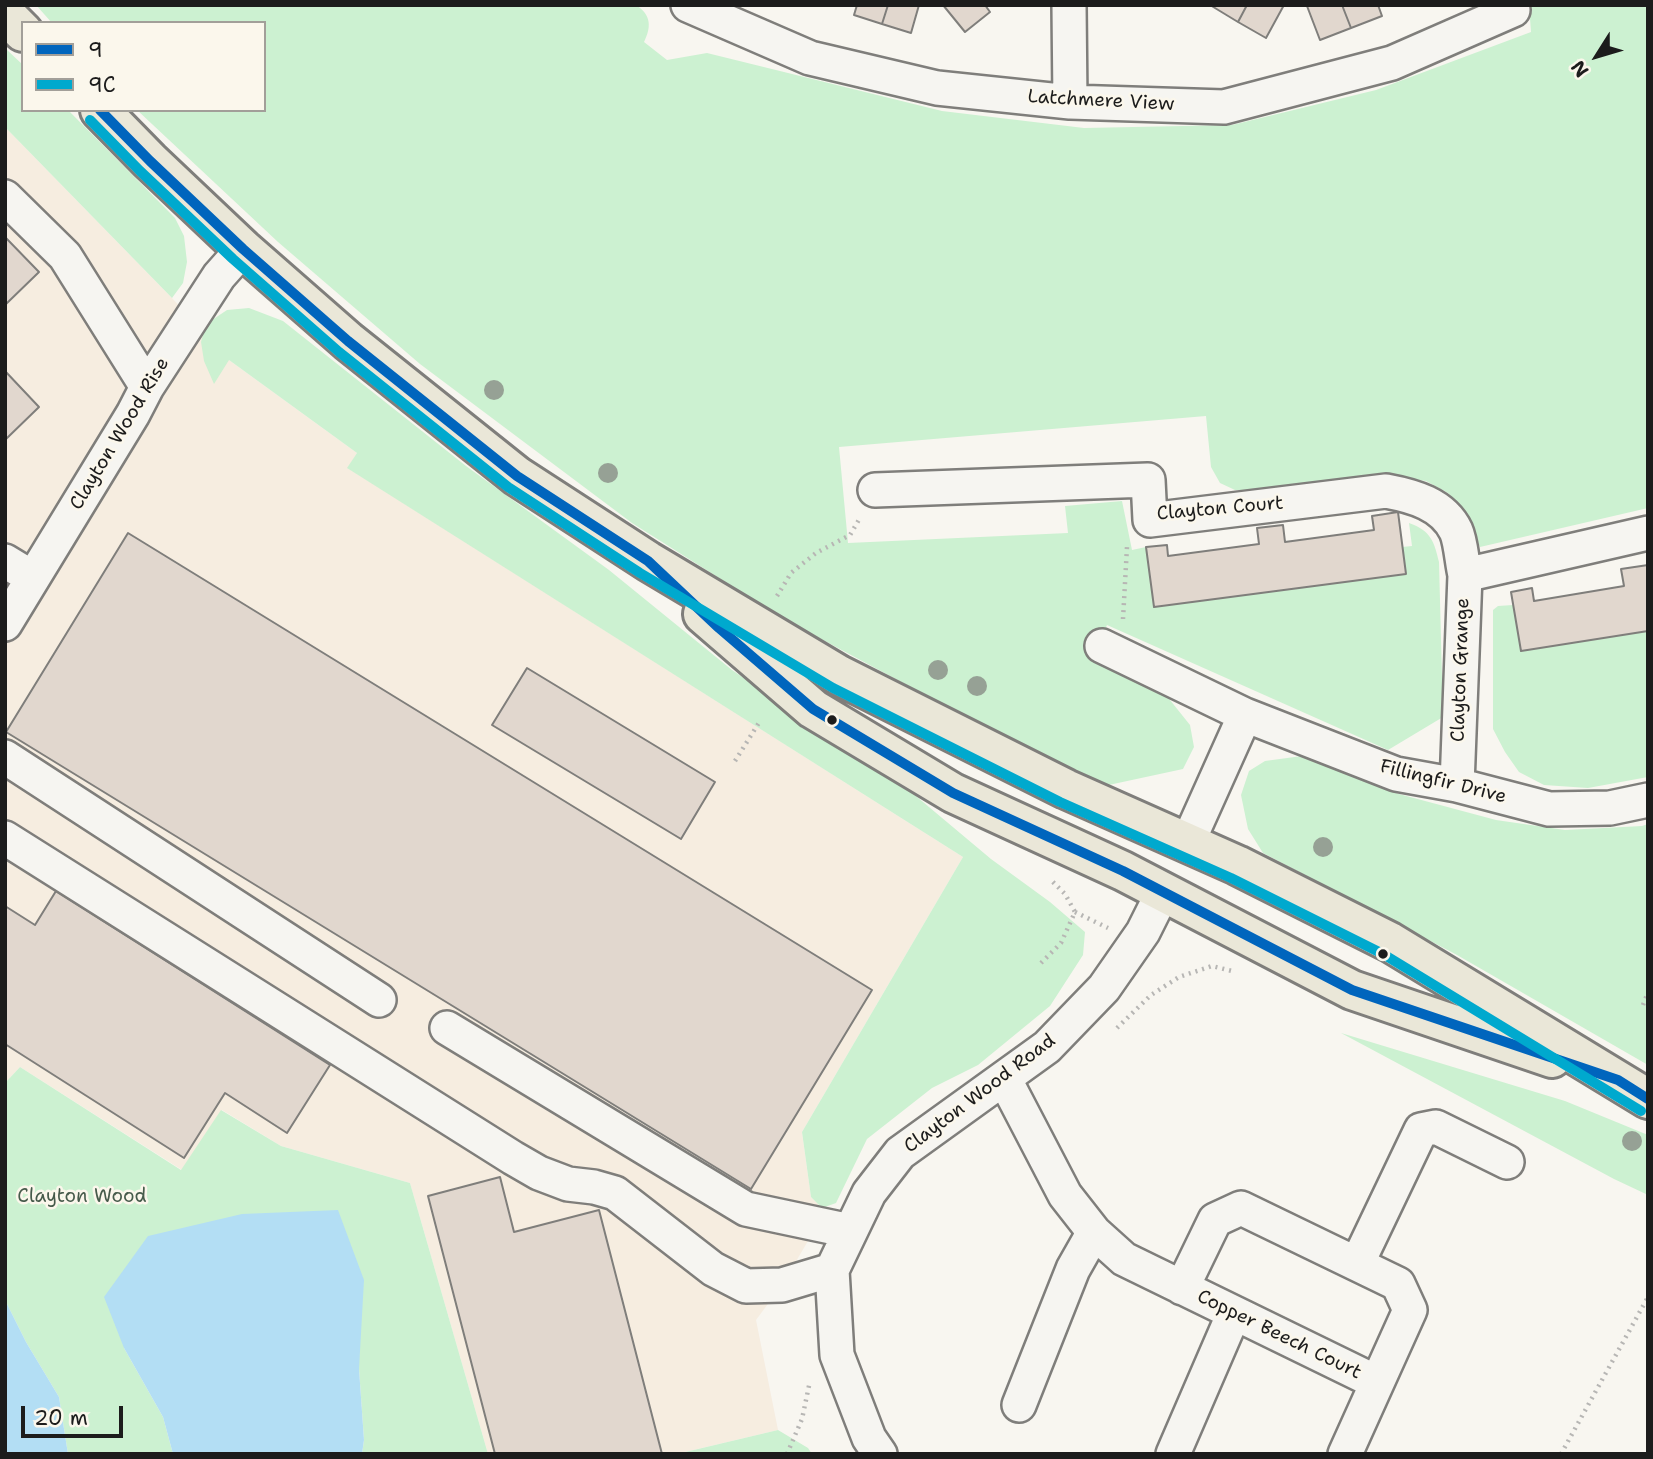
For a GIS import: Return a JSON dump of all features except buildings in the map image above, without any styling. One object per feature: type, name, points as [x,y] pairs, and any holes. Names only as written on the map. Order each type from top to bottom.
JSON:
[{"type":"highway","points":[[5,14],[21,30]]},
{"type":"highway","points":[[102,112],[243,249],[348,341],[517,476],[648,561],[839,675],[1066,789],[1248,870],[1390,942],[1633,1090]]},
{"type":"highway","points":[[648,561],[719,628],[813,709],[953,793],[1123,871],[1352,990],[1633,1090]]},
{"type":"highway","points":[[986,749],[1038,793],[1148,850],[1157,865],[1163,892]]},
{"type":"highway","points":[[1163,892],[1188,842]]},
{"type":"highway","points":[[1188,842],[1215,893],[1307,940],[1352,990]]},
{"type":"street","points":[[1069,5],[1070,102]]},
{"type":"street","name":"Latchmere View","points":[[673,8],[810,58],[937,88],[1070,102],[1224,107],[1392,63],[1513,10]]},
{"type":"street","points":[[5,197],[65,256],[147,387]]},
{"type":"street","name":"Clayton Wood Rise","points":[[5,624],[19,570],[125,426],[219,276],[243,249]]},
{"type":"street","name":"Clayton Court","points":[[875,490],[1148,480],[1150,520],[1386,491],[1412,496],[1441,510],[1457,531],[1465,575]]},
{"type":"street","name":"Clayton Grange","points":[[1457,785],[1465,575],[1648,533]]},
{"type":"street","name":"Fillingfir Drive","points":[[1111,651],[1245,715],[1396,774],[1457,785],[1549,809],[1610,808],[1648,800]]},
{"type":"street","points":[[1188,842],[1245,715]]},
{"type":"street","points":[[5,757],[379,1000]]},
{"type":"street","points":[[5,838],[539,1173],[568,1184],[615,1193],[713,1269],[746,1286],[782,1285],[832,1270]]},
{"type":"street","name":"Clayton Wood Road","points":[[880,1454],[869,1438],[837,1355],[832,1270],[869,1193],[900,1153],[1046,1047],[1104,988],[1143,932],[1163,892]]},
{"type":"street","points":[[447,1028],[746,1209],[850,1231]]},
{"type":"street","name":"Copper Beech Court","points":[[1004,1077],[1065,1195],[1094,1232],[1124,1259],[1376,1382]]},
{"type":"street","points":[[1357,1264],[1421,1129],[1436,1127],[1507,1162]]},
{"type":"street","name":"Copper Beech Court","points":[[1182,1288],[1215,1220],[1241,1208],[1398,1284],[1410,1310],[1345,1454]]},
{"type":"street","points":[[1019,1405],[1073,1269],[1094,1232]]},
{"type":"street","points":[[1173,1454],[1234,1313]]},
{"type":"path","points":[[759,627],[791,573],[816,553],[850,535],[875,490]]},
{"type":"path","points":[[1111,651],[1125,601],[1127,547],[1150,520]]},
{"type":"path","points":[[735,761],[760,721]]},
{"type":"path","points":[[1117,1028],[1150,995],[1179,976],[1212,966],[1236,972]]},
{"type":"path","points":[[1643,1005],[1648,992]]},
{"type":"path","points":[[1561,1454],[1648,1297]]},
{"type":"shaded area","points":[[5,127],[229,360],[357,453],[348,468],[963,857],[802,1132],[811,1197],[822,1208],[808,1241],[782,1285],[756,1320],[778,1430],[677,1454],[488,1454],[410,1183],[281,1146],[222,1110],[182,1170],[20,1067],[5,1083]]},
{"type":"green space","points":[[36,5],[636,5],[645,13],[649,22],[644,42],[667,60],[707,53],[942,111],[1084,128],[1232,125],[1376,90],[1531,32],[1529,5],[1648,5],[1648,508],[1480,547],[1468,515],[1448,493],[1426,481],[1398,477],[1260,490],[1235,490],[1220,483],[1211,467],[1206,416],[839,447],[848,543],[1068,533],[1065,506],[1122,501],[1132,550],[1146,547],[1154,606],[1405,574],[1402,547],[1412,546],[1409,523],[1427,533],[1439,562],[1443,717],[1388,750],[1107,625],[1093,657],[1166,695],[1190,725],[1194,747],[1183,769],[1104,786],[1039,756],[784,619],[632,523],[420,364],[278,242],[139,112],[266,112],[266,21],[50,21]]},
{"type":"green space","points":[[5,48],[21,63],[21,112],[70,112],[175,218],[184,236],[187,262],[183,283],[172,298],[5,127]]},
{"type":"green space","points":[[249,308],[283,321],[466,466],[609,570],[732,670],[898,781],[991,859],[1050,902],[1085,932],[1083,955],[1050,1006],[978,1065],[932,1088],[867,1139],[836,1203],[822,1208],[811,1197],[802,1132],[963,857],[347,468],[357,453],[229,360],[214,384],[204,361],[201,342],[206,324],[227,310]]},
{"type":"green space","points":[[1513,605],[1521,651],[1648,631],[1648,777],[1588,788],[1544,785],[1519,772],[1493,729],[1493,610],[1498,606]]},
{"type":"green space","points":[[1302,756],[1399,794],[1496,820],[1565,830],[1648,824],[1648,1065],[1457,955],[1263,853],[1248,829],[1241,795],[1249,771],[1265,761]]},
{"type":"green space","points":[[1341,1033],[1565,1101],[1648,1135],[1648,1195],[1614,1179]]},
{"type":"green space","name":"Clayton Wood","points":[[20,1067],[181,1170],[221,1110],[281,1146],[410,1183],[488,1454],[362,1454],[364,1440],[359,1369],[124,1348],[163,1417],[173,1454],[68,1454],[59,1397],[5,1300],[5,1083]]},
{"type":"green space","points":[[778,1430],[808,1448],[812,1454],[677,1454]]},
{"type":"water","points":[[338,1210],[364,1280],[359,1369],[364,1440],[362,1454],[173,1454],[163,1417],[124,1348],[104,1297],[148,1236],[242,1214]]},
{"type":"water","points":[[5,1300],[59,1397],[68,1454],[5,1454]]},
{"type":"transit line","name":"9","points":[[102,112],[243,249],[348,341],[517,476],[648,561],[719,628],[813,709],[953,793],[1123,871],[1352,990],[1618,1080],[1648,1099]]},
{"type":"transit line","name":"9C","points":[[90,120],[233,259],[339,352],[508,487],[640,573],[833,688],[1060,802],[1231,878],[1383,954],[1641,1111]]}]
